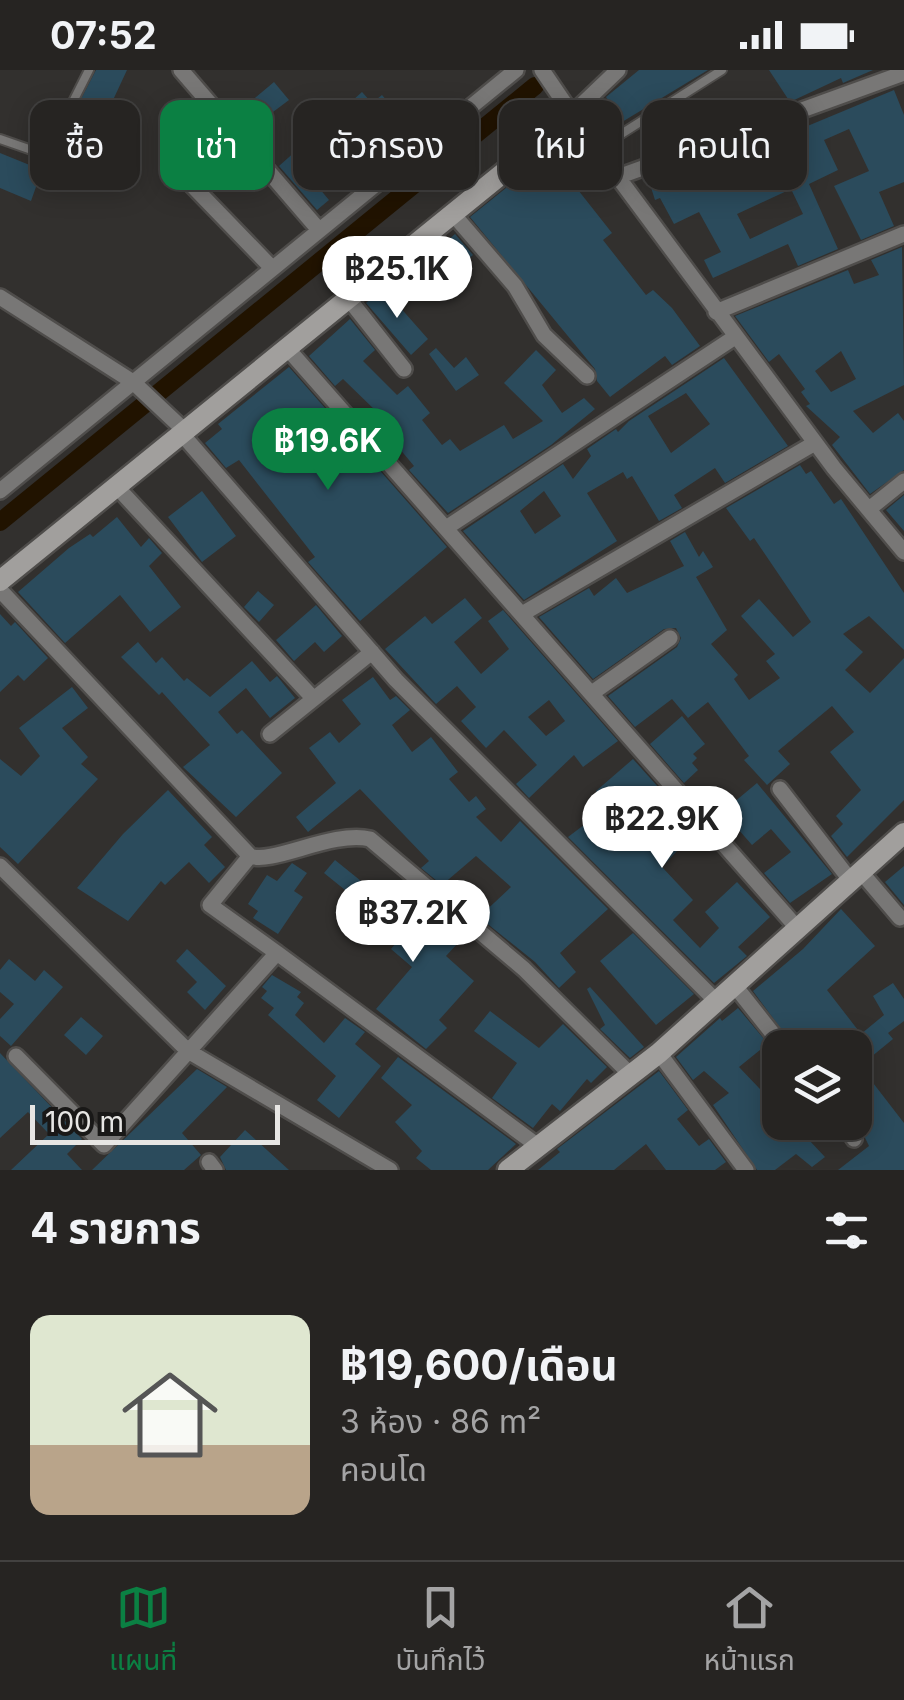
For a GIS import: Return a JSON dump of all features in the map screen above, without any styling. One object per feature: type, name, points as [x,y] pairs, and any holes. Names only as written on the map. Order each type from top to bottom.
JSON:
[{"type":"street","points":[[181,70],[319,230]]},
{"type":"street","points":[[0,491],[516,70]]},
{"type":"street","points":[[542,70],[562,100]]},
{"type":"street","points":[[593,100],[618,70]]},
{"type":"street","points":[[622,175],[904,73]]},
{"type":"street","points":[[0,581],[499,176]]},
{"type":"street","points":[[622,187],[815,443],[904,552]]},
{"type":"street","points":[[197,190],[272,268]]},
{"type":"street","points":[[453,214],[515,286],[544,335],[588,376]]},
{"type":"street","points":[[716,312],[904,234]]},
{"type":"street","points":[[0,297],[132,382],[182,432],[372,652],[481,768],[717,1002]]},
{"type":"street","points":[[348,298],[404,369]]},
{"type":"street","points":[[446,528],[735,338]]},
{"type":"street","points":[[287,348],[799,930]]},
{"type":"street","points":[[522,614],[815,443]]},
{"type":"street","points":[[869,509],[904,481]]},
{"type":"street","points":[[116,486],[312,697]]},
{"type":"street","points":[[0,590],[250,856],[265,858],[294,847],[343,838],[370,839],[524,970],[630,1074]]},
{"type":"street","points":[[592,694],[670,638]]},
{"type":"street","points":[[270,734],[372,652]]},
{"type":"street","points":[[780,789],[856,877],[900,918]]},
{"type":"street","points":[[508,1170],[659,1053],[904,833]]},
{"type":"street","points":[[250,856],[210,905],[538,1146]]},
{"type":"street","points":[[0,866],[188,1051],[390,1170]]},
{"type":"street","points":[[16,1056],[104,1145],[277,954]]},
{"type":"street","points":[[736,986],[770,1030]]},
{"type":"street","points":[[659,1053],[746,1170]]},
{"type":"lane","points":[[0,139],[46,155],[89,70]]},
{"type":"lane","points":[[622,133],[722,70]]},
{"type":"building","points":[[96,70],[127,70],[113,100],[80,100]]},
{"type":"building","points":[[639,70],[708,70],[658,100],[642,100],[642,110],[622,122],[622,100],[606,97]]},
{"type":"building","points":[[769,70],[873,70],[843,83],[841,78],[789,100]]},
{"type":"building","points":[[274,82],[289,100],[273,112],[273,100],[252,100]]},
{"type":"building","points":[[894,90],[904,115],[904,182],[879,192],[894,226],[861,240],[834,186],[869,171],[849,129],[824,140],[838,170],[809,184],[838,249],[798,266],[788,244],[713,278],[704,260],[721,252],[699,212],[674,224],[660,198],[655,200],[652,190],[789,190],[737,214],[750,239],[803,214],[791,190],[807,190],[807,126]]},
{"type":"building","points":[[362,92],[369,100],[353,100]]},
{"type":"building","points":[[0,153],[30,165],[30,190],[35,190],[31,201],[0,188]]},
{"type":"building","points":[[293,154],[293,182],[279,166]]},
{"type":"building","points":[[300,190],[321,190],[329,200],[317,210]]},
{"type":"building","points":[[503,190],[578,190],[612,233],[603,240],[646,295],[653,290],[700,346],[672,365],[665,356],[610,397],[597,381],[595,369],[470,217]]},
{"type":"building","points":[[455,234],[473,255],[423,297],[406,276]]},
{"type":"building","points":[[902,247],[904,385],[853,411],[873,433],[898,413],[904,421],[904,470],[870,494],[832,445],[840,437],[806,406],[810,404],[801,392],[805,389],[779,354],[769,362],[735,316],[848,270],[854,284],[879,275],[871,260]],"holes":[[[841,351],[856,379],[831,392],[815,371]]]},
{"type":"building","points":[[383,288],[428,339],[411,355],[366,303]]},
{"type":"building","points":[[350,319],[375,350],[363,361],[397,395],[408,386],[430,413],[422,420],[442,445],[450,439],[460,451],[504,425],[513,439],[543,421],[504,383],[536,350],[556,370],[542,385],[562,413],[584,398],[595,409],[551,445],[448,513],[409,470],[414,466],[394,442],[389,447],[366,421],[377,412],[343,379],[335,386],[309,356]]},
{"type":"building","points":[[436,348],[454,368],[466,357],[479,375],[456,391],[429,354]]},
{"type":"building","points":[[724,358],[788,446],[725,483],[715,468],[674,495],[682,508],[659,521],[632,476],[627,479],[623,472],[587,493],[617,541],[524,600],[463,531],[563,464],[573,479],[591,456],[587,449],[616,429],[618,432]],"holes":[[[686,393],[710,424],[671,453],[648,416]],[[544,491],[561,516],[535,534],[520,511]]]},
{"type":"building","points":[[289,367],[447,547],[360,621],[308,562],[315,557],[239,460],[226,468],[205,443],[222,429],[218,424]]},
{"type":"building","points":[[800,465],[806,474],[811,471],[834,504],[841,499],[904,593],[904,650],[869,616],[843,634],[863,652],[845,670],[870,693],[904,658],[904,800],[847,857],[831,836],[843,824],[836,816],[861,790],[830,752],[854,732],[832,706],[778,751],[790,764],[767,785],[744,760],[749,756],[708,702],[688,718],[672,699],[635,727],[608,696],[677,647],[681,638],[676,628],[664,629],[593,679],[539,617],[589,588],[594,596],[616,578],[627,593],[684,566],[670,541],[685,532],[699,557],[703,551],[713,567],[696,577],[727,630],[711,644],[738,675],[734,679],[749,700],[780,678],[766,661],[775,654],[741,616],[759,599],[793,637],[811,622],[754,538],[750,541],[726,508]]},
{"type":"building","points":[[202,491],[236,536],[202,562],[168,517]]},
{"type":"building","points":[[904,495],[904,531],[886,510]]},
{"type":"building","points":[[117,517],[141,547],[149,538],[162,553],[149,566],[181,607],[150,632],[120,595],[65,643],[18,592],[69,548],[90,534],[93,537]]},
{"type":"building","points":[[258,591],[274,605],[259,622],[244,607]]},
{"type":"building","points":[[465,598],[482,618],[454,642],[481,674],[509,649],[488,621],[503,610],[618,741],[583,767],[574,755],[529,798],[516,784],[537,765],[504,730],[486,748],[461,721],[476,707],[457,686],[436,704],[385,649],[425,616],[432,624]],"holes":[[[549,700],[565,721],[546,736],[528,717]]]},
{"type":"building","points":[[316,605],[342,636],[324,652],[315,642],[294,661],[276,640]]},
{"type":"building","points":[[0,614],[11,626],[15,622],[48,658],[24,681],[18,675],[0,692]]},
{"type":"building","points":[[138,642],[156,663],[162,657],[184,681],[187,678],[210,697],[252,661],[270,682],[277,676],[295,698],[270,718],[246,688],[218,712],[237,734],[242,730],[282,773],[236,817],[183,767],[210,745],[162,692],[159,695],[121,657]]},
{"type":"building","points":[[373,677],[390,700],[396,696],[410,710],[392,725],[412,752],[431,737],[458,772],[449,779],[469,802],[476,796],[486,809],[476,817],[501,842],[520,821],[608,909],[560,953],[576,972],[559,988],[535,962],[479,917],[511,887],[476,856],[442,885],[421,868],[429,861],[360,789],[308,832],[296,817],[336,783],[309,748],[330,732],[339,743],[361,724],[342,700]]},
{"type":"building","points":[[72,687],[88,708],[62,728],[88,757],[81,764],[98,779],[18,864],[0,847],[0,759],[21,776],[40,756],[19,728]]},
{"type":"building","points":[[682,716],[705,744],[693,754],[697,758],[692,763],[698,770],[684,783],[650,744]]},
{"type":"building","points":[[633,759],[659,788],[645,799],[667,824],[677,815],[694,833],[662,867],[693,900],[673,920],[700,948],[719,928],[705,912],[737,882],[770,917],[738,947],[747,956],[714,983],[568,837],[609,806],[596,791]]},
{"type":"building","points":[[757,783],[832,874],[790,903],[764,873],[791,852],[771,829],[752,845],[738,829],[731,835],[715,818]]},
{"type":"building","points":[[168,790],[212,837],[204,845],[225,867],[209,883],[189,862],[165,885],[161,881],[128,921],[77,888],[123,834]]},
{"type":"building","points":[[335,860],[413,923],[423,912],[458,943],[446,956],[474,981],[439,1020],[447,1028],[426,1049],[376,1009],[412,967],[391,949],[402,936],[324,873]]},
{"type":"building","points":[[292,863],[307,873],[294,891],[303,897],[278,934],[253,918],[258,911],[248,904],[267,875],[277,881]]},
{"type":"building","points":[[904,866],[904,905],[885,882]]},
{"type":"building","points":[[841,909],[875,946],[827,990],[858,1030],[782,1030],[753,991],[803,949]]},
{"type":"building","points":[[633,933],[694,994],[656,1025],[600,961]]},
{"type":"building","points":[[187,949],[226,986],[205,1010],[187,992],[197,982],[176,961]]},
{"type":"building","points":[[9,959],[35,981],[44,970],[63,987],[11,1046],[0,1036],[0,1019],[14,1004],[0,992],[0,970]]},
{"type":"building","points":[[272,975],[301,992],[297,997],[304,1003],[295,1015],[324,1043],[345,1018],[365,1032],[355,1044],[381,1066],[339,1118],[317,1100],[336,1076],[268,1015],[274,1008],[261,998],[267,991],[262,987]]},
{"type":"building","points":[[893,983],[904,999],[904,1021],[888,1033],[893,1039],[872,1056],[872,1030],[866,1030],[884,1015],[873,996]]},
{"type":"building","points":[[590,987],[644,1047],[630,1058],[600,1029],[605,1025],[587,989]]},
{"type":"building","points":[[738,1008],[762,1037],[762,1052],[760,1050],[739,1067],[762,1091],[762,1140],[809,1140],[825,1157],[812,1167],[796,1154],[775,1170],[757,1170],[713,1105],[729,1093],[704,1071],[693,1080],[676,1057],[720,1018],[722,1021]]},
{"type":"building","points":[[490,1011],[539,1048],[563,1024],[607,1067],[591,1083],[587,1079],[560,1111],[552,1104],[533,1128],[492,1098],[517,1063],[474,1031]]},
{"type":"building","points":[[81,1017],[103,1036],[86,1055],[64,1035]]},
{"type":"building","points":[[0,1053],[82,1139],[67,1154],[82,1170],[11,1170],[49,1134],[28,1112],[0,1138]]},
{"type":"building","points":[[398,1057],[516,1144],[488,1170],[431,1170],[416,1158],[422,1151],[395,1122],[412,1105],[381,1078]]},
{"type":"building","points":[[197,1069],[227,1087],[182,1133],[201,1155],[184,1170],[92,1170]]},
{"type":"building","points":[[659,1071],[688,1110],[677,1119],[699,1146],[709,1139],[726,1162],[715,1170],[666,1170],[646,1144],[614,1170],[538,1170],[560,1152],[557,1149]]},
{"type":"building","points":[[872,1082],[904,1123],[904,1170],[838,1170],[869,1146],[866,1140],[872,1140]]},
{"type":"building","points":[[245,1130],[289,1170],[226,1170],[220,1157]]},
{"type":"waterway","points":[[0,522],[535,86]]}]
